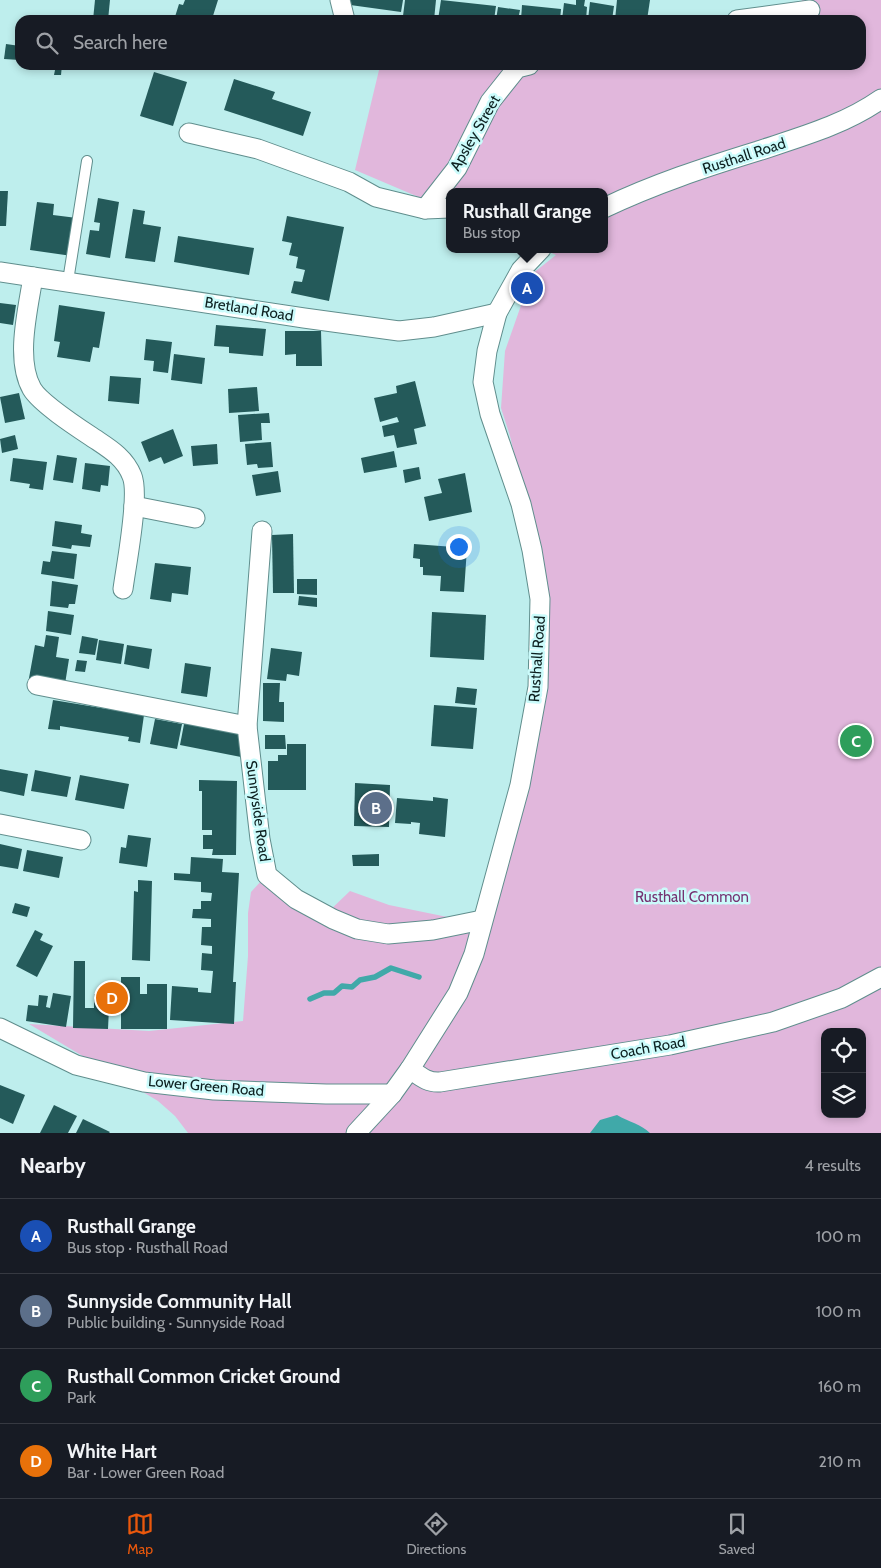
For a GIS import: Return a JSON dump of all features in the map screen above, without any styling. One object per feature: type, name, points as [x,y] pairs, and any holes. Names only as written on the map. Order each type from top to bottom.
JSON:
[{"type":"street","points":[[340,0],[344,15]]},
{"type":"street","points":[[774,15],[810,10]]},
{"type":"street","name":"Apsley Street","points":[[425,209],[457,168],[490,102],[516,70]]},
{"type":"street","name":"Rusthall Road","points":[[608,206],[631,195],[721,162],[833,126],[881,99]]},
{"type":"street","points":[[189,133],[258,149],[349,182],[376,197],[425,209],[446,208]]},
{"type":"street","name":"Rusthall Road","points":[[356,1133],[392,1094],[458,993],[474,954],[520,785],[538,687],[540,599],[532,550],[521,504],[490,414],[483,382],[487,351],[497,313],[521,270],[537,253]]},
{"type":"street","name":"Bretland Road","points":[[0,272],[304,318],[399,330],[434,327],[497,313]]},
{"type":"street","points":[[32,277],[23,365],[33,390],[54,410],[119,455],[133,476],[134,506],[123,589]]},
{"type":"street","points":[[134,506],[195,518]]},
{"type":"street","name":"Sunnyside Road","points":[[262,531],[247,726],[260,839],[268,875],[296,899],[333,920],[356,929],[388,934],[433,930],[482,920]]},
{"type":"street","points":[[37,685],[247,726]]},
{"type":"street","points":[[0,824],[81,840]]},
{"type":"street","name":"Coach Road","points":[[410,1069],[424,1079],[440,1082],[670,1045],[773,1022],[842,998],[881,977]]},
{"type":"street","name":"Lower Green Road","points":[[0,1028],[76,1065],[144,1082],[214,1090],[392,1094]]},
{"type":"lane","points":[[68,281],[87,161]]},
{"type":"green space","name":"Rusthall Common","points":[[802,0],[881,0],[881,1133],[188,1133],[175,1116],[158,1101],[29,1024],[149,1031],[243,1021],[248,956],[248,913],[251,892],[263,879],[327,913],[350,891],[389,905],[462,920],[480,917],[515,829],[544,710],[548,598],[510,436],[501,408],[505,351],[532,274],[556,255],[552,253],[608,253],[608,188],[446,188],[446,209],[355,170],[379,70],[866,70],[866,15],[792,15],[800,14]]},
{"type":"water","points":[[617,1115],[639,1125],[650,1133],[590,1133],[600,1120]]},
{"type":"building","points":[[95,0],[110,0],[108,15],[94,15]]},
{"type":"building","points":[[185,0],[218,0],[213,15],[176,15],[179,4],[183,5]]},
{"type":"building","points":[[343,0],[403,0],[401,12],[343,4]]},
{"type":"building","points":[[405,0],[436,0],[434,15],[403,15]]},
{"type":"building","points":[[441,0],[496,6],[495,15],[439,15]]},
{"type":"building","points":[[576,0],[585,0],[584,6],[587,7],[586,15],[563,15],[564,3],[576,5]]},
{"type":"building","points":[[617,0],[650,0],[648,15],[616,15]]},
{"type":"building","points":[[590,2],[614,6],[613,15],[589,15]]},
{"type":"building","points":[[522,5],[561,9],[560,15],[521,15]]},
{"type":"building","points":[[498,7],[520,10],[519,15],[497,15]]},
{"type":"building","points":[[6,44],[15,45],[15,60],[4,59]]},
{"type":"building","points":[[55,70],[62,70],[61,75],[54,75]]},
{"type":"building","points":[[154,72],[187,82],[173,126],[140,116]]},
{"type":"building","points":[[234,79],[275,92],[272,99],[311,112],[303,136],[224,110]]},
{"type":"building","points":[[0,191],[8,191],[6,226],[0,226]]},
{"type":"building","points":[[98,198],[119,202],[110,258],[86,254],[90,230],[99,231],[100,223],[94,222]]},
{"type":"building","points":[[37,202],[54,204],[53,215],[77,218],[72,256],[30,250]]},
{"type":"building","points":[[133,209],[145,211],[143,224],[161,227],[155,262],[125,258]]},
{"type":"building","points":[[287,216],[344,227],[329,301],[291,293],[294,281],[302,282],[305,270],[296,268],[298,257],[289,255],[292,243],[282,241]]},
{"type":"building","points":[[178,236],[254,248],[249,275],[174,262]]},
{"type":"building","points":[[0,303],[16,305],[13,325],[0,323]]},
{"type":"building","points":[[59,305],[105,312],[99,348],[93,347],[90,362],[57,357],[60,342],[54,341]]},
{"type":"building","points":[[216,325],[266,329],[263,356],[229,353],[229,347],[214,346]]},
{"type":"building","points":[[285,331],[321,331],[322,366],[296,366],[296,354],[285,355]]},
{"type":"building","points":[[146,339],[172,342],[168,373],[153,371],[154,361],[144,360]]},
{"type":"building","points":[[174,354],[205,358],[202,384],[171,380]]},
{"type":"building","points":[[110,376],[141,378],[139,404],[108,401]]},
{"type":"building","points":[[415,381],[426,426],[414,429],[417,444],[397,448],[394,435],[384,437],[382,426],[399,422],[397,417],[380,422],[374,398],[397,393],[396,386]]},
{"type":"building","points":[[257,387],[259,411],[229,413],[228,389]]},
{"type":"building","points":[[19,393],[25,419],[5,423],[0,397]]},
{"type":"building","points":[[269,413],[270,423],[261,423],[262,440],[240,442],[238,415]]},
{"type":"building","points":[[173,429],[183,456],[164,464],[161,457],[149,462],[141,442]]},
{"type":"building","points":[[15,435],[18,449],[2,453],[0,439]]},
{"type":"building","points":[[271,442],[273,467],[258,468],[257,464],[247,465],[245,444]]},
{"type":"building","points":[[217,444],[218,464],[193,466],[191,446]]},
{"type":"building","points":[[394,451],[397,467],[364,473],[361,458]]},
{"type":"building","points":[[57,455],[77,458],[73,483],[53,480]]},
{"type":"building","points":[[13,458],[47,462],[43,490],[29,488],[30,484],[10,481]]},
{"type":"building","points":[[85,463],[110,466],[108,486],[101,485],[100,492],[82,489]]},
{"type":"building","points":[[419,467],[421,479],[405,483],[403,470]]},
{"type":"building","points":[[278,471],[281,492],[256,496],[252,475]]},
{"type":"building","points":[[465,473],[472,512],[429,521],[424,497],[442,493],[438,479]]},
{"type":"building","points":[[55,521],[82,525],[81,533],[92,535],[90,547],[72,545],[71,549],[52,546]]},
{"type":"building","points":[[293,534],[294,593],[273,593],[272,535]]},
{"type":"building","points":[[414,544],[467,548],[464,592],[440,591],[441,576],[423,575],[420,559],[413,558]]},
{"type":"building","points":[[52,551],[77,554],[74,579],[41,574],[43,561],[50,562]]},
{"type":"building","points":[[155,563],[191,567],[188,595],[172,593],[171,602],[150,599]]},
{"type":"building","points":[[297,579],[317,579],[317,595],[297,594]]},
{"type":"building","points":[[52,581],[78,585],[75,604],[69,604],[68,608],[50,606]]},
{"type":"building","points":[[299,596],[317,598],[317,607],[298,605]]},
{"type":"building","points":[[48,611],[74,615],[71,635],[46,631]]},
{"type":"building","points":[[432,612],[486,615],[484,660],[430,657]]},
{"type":"building","points":[[46,635],[59,637],[56,657],[69,659],[65,684],[29,678],[35,645],[44,647]]},
{"type":"building","points":[[82,636],[98,639],[95,655],[79,653]]},
{"type":"building","points":[[99,640],[124,644],[121,664],[96,660]]},
{"type":"building","points":[[127,645],[152,649],[149,669],[124,664]]},
{"type":"building","points":[[271,648],[302,652],[299,676],[287,674],[286,681],[267,679]]},
{"type":"building","points":[[77,660],[87,661],[85,672],[75,671]]},
{"type":"building","points":[[185,663],[211,667],[207,697],[181,693]]},
{"type":"building","points":[[263,683],[280,683],[279,702],[284,702],[284,722],[263,721]]},
{"type":"building","points":[[457,687],[477,689],[475,705],[455,703]]},
{"type":"building","points":[[53,700],[144,715],[140,743],[128,741],[129,737],[60,726],[60,730],[48,729]]},
{"type":"building","points":[[434,705],[477,708],[473,749],[431,746]]},
{"type":"building","points":[[155,719],[182,724],[177,749],[150,744]]},
{"type":"building","points":[[185,719],[246,730],[241,757],[180,745]]},
{"type":"building","points":[[265,735],[285,735],[286,749],[265,749]]},
{"type":"building","points":[[287,744],[306,744],[306,790],[268,790],[268,761],[278,761],[278,755],[287,755]]},
{"type":"building","points":[[0,769],[28,774],[24,796],[0,791]]},
{"type":"building","points":[[35,770],[71,777],[67,797],[31,791]]},
{"type":"building","points":[[80,775],[129,784],[124,809],[75,800]]},
{"type":"building","points":[[199,780],[237,781],[236,855],[212,855],[213,849],[203,849],[203,835],[212,835],[212,830],[202,830],[202,791],[199,791]]},
{"type":"building","points":[[355,783],[390,785],[389,827],[354,826]]},
{"type":"building","points":[[433,797],[448,799],[445,837],[419,834],[420,823],[395,823],[397,798],[433,801]]},
{"type":"building","points":[[128,835],[151,838],[147,867],[119,863],[121,847],[126,848]]},
{"type":"building","points":[[0,844],[22,849],[18,869],[0,866]]},
{"type":"building","points":[[27,850],[63,857],[59,878],[23,871]]},
{"type":"building","points":[[379,854],[379,866],[353,866],[352,855]]},
{"type":"building","points":[[191,857],[223,859],[222,872],[239,873],[233,982],[236,982],[234,1024],[170,1020],[172,986],[198,988],[198,992],[211,993],[213,971],[201,970],[202,953],[212,954],[212,946],[201,945],[202,927],[211,927],[211,919],[192,918],[193,909],[201,909],[201,901],[211,901],[212,893],[201,892],[201,882],[174,880],[174,873],[190,874]]},
{"type":"building","points":[[138,880],[152,881],[150,961],[132,960],[134,891],[138,892]]},
{"type":"building","points":[[15,903],[30,907],[27,917],[12,913]]},
{"type":"building","points":[[35,930],[43,934],[40,940],[53,946],[37,977],[16,966]]},
{"type":"building","points":[[74,961],[85,961],[85,1008],[94,1008],[94,994],[105,994],[105,1008],[109,1008],[108,1029],[73,1028]]},
{"type":"building","points":[[121,977],[140,977],[140,994],[147,994],[147,984],[167,984],[167,1029],[121,1029]]},
{"type":"building","points":[[53,993],[71,996],[66,1027],[26,1021],[28,1005],[38,1006],[39,995],[48,996],[46,1007],[50,1008]]},
{"type":"building","points":[[0,1085],[25,1095],[13,1124],[0,1118]]},
{"type":"building","points":[[54,1105],[77,1116],[68,1133],[40,1133]]},
{"type":"building","points":[[83,1119],[110,1132],[76,1133]]},
{"type":"waterway","points":[[310,999],[324,993],[334,993],[342,986],[352,987],[360,980],[375,977],[391,968],[419,977]]},
{"type":"place","name":"Rusthall Grange","points":[[527,288]]},
{"type":"place","name":"Rusthall Common Cricket Ground","points":[[856,741]]},
{"type":"place","name":"Sunnyside Community Hall","points":[[376,808]]},
{"type":"place","name":"White Hart","points":[[112,998]]}]
